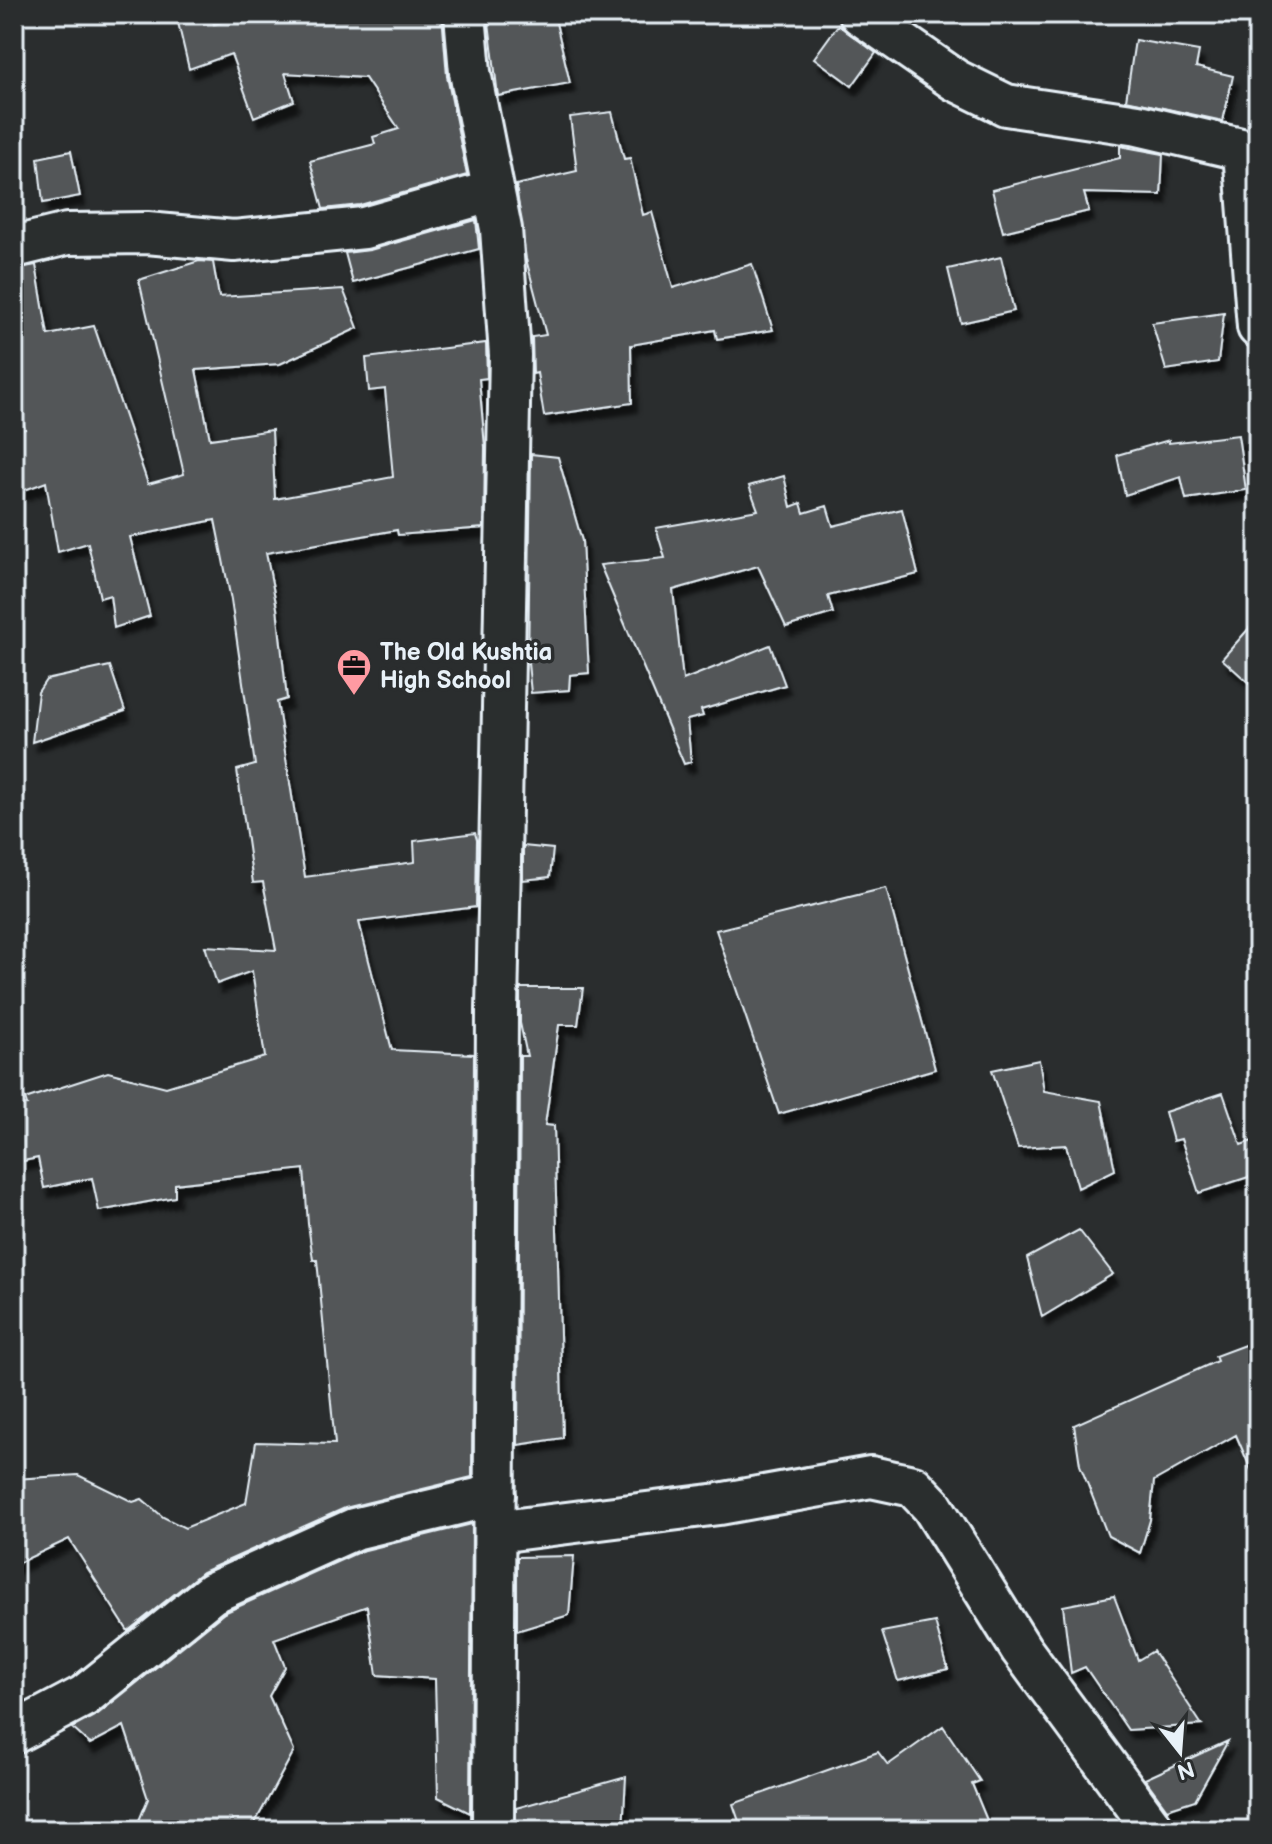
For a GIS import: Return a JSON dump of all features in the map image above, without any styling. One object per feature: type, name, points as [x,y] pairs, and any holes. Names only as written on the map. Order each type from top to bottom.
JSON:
[{"type":"street","points":[[465,14],[470,72],[501,229],[510,355],[497,1010],[493,1830]]},
{"type":"street","points":[[860,14],[955,80],[1006,105],[1138,125],[1251,152],[1258,327]]},
{"type":"street","points":[[14,247],[67,234],[147,233],[234,241],[364,228],[493,191]]},
{"type":"street","points":[[14,1733],[84,1696],[212,1593],[354,1529],[495,1514],[719,1504],[871,1477],[913,1486],[932,1506],[1021,1649],[1154,1830]]},
{"type":"building","points":[[176,14],[210,14],[214,24],[253,14],[442,14],[447,76],[467,175],[360,205],[323,209],[310,161],[375,144],[373,137],[399,129],[365,78],[285,73],[294,101],[254,117],[231,54],[189,69]]},
{"type":"building","points":[[488,14],[554,14],[570,83],[498,96]]},
{"type":"building","points":[[838,25],[876,53],[852,86],[814,58]]},
{"type":"building","points":[[1135,40],[1199,51],[1196,67],[1233,76],[1223,121],[1126,100]]},
{"type":"building","points":[[612,112],[624,159],[630,158],[643,215],[652,212],[673,288],[752,264],[773,330],[717,339],[715,330],[631,345],[632,403],[544,416],[537,373],[533,374],[532,337],[546,335],[526,259],[516,185],[577,171],[570,117]]},
{"type":"building","points":[[1120,146],[1163,154],[1161,195],[1084,193],[1089,211],[1003,232],[992,190],[1120,158]]},
{"type":"building","points":[[71,151],[80,196],[43,203],[38,158]]},
{"type":"building","points":[[476,220],[479,249],[353,283],[345,253],[370,250]]},
{"type":"building","points":[[1001,257],[1014,311],[961,323],[948,269]]},
{"type":"building","points":[[199,261],[213,262],[219,297],[343,289],[358,328],[280,364],[196,370],[210,439],[272,430],[275,499],[393,477],[385,389],[369,391],[366,358],[486,343],[487,378],[479,379],[485,447],[484,528],[398,535],[397,530],[266,553],[277,608],[287,699],[277,702],[305,877],[415,862],[414,841],[475,833],[477,840],[476,907],[359,922],[392,1050],[474,1054],[472,1477],[345,1508],[202,1572],[128,1631],[69,1539],[14,1565],[14,1479],[78,1475],[133,1502],[142,1499],[163,1517],[185,1528],[246,1503],[256,1442],[335,1444],[317,1260],[313,1260],[304,1169],[175,1184],[175,1197],[99,1211],[92,1178],[44,1188],[38,1158],[14,1163],[14,1106],[27,1105],[25,1099],[108,1072],[166,1087],[265,1057],[252,971],[217,984],[205,946],[276,950],[263,882],[253,883],[237,770],[255,765],[231,600],[215,520],[130,537],[150,616],[114,628],[110,595],[100,598],[88,543],[58,552],[46,482],[14,494],[14,432],[25,429],[14,397],[14,269],[36,265],[48,335],[94,326],[148,484],[184,474],[139,280]]},
{"type":"building","points":[[1224,313],[1218,362],[1166,370],[1152,323]]},
{"type":"building","points":[[1238,435],[1246,490],[1186,499],[1181,477],[1125,495],[1117,455],[1169,440],[1169,443]]},
{"type":"building","points":[[531,454],[558,457],[582,541],[589,673],[570,675],[569,690],[531,693],[528,663]]},
{"type":"building","points":[[784,476],[791,507],[801,503],[804,513],[827,506],[833,526],[902,509],[918,574],[828,596],[833,613],[786,627],[758,566],[673,590],[683,680],[770,645],[785,685],[701,710],[703,716],[687,720],[691,762],[684,764],[600,565],[665,558],[656,528],[758,510],[749,486]]},
{"type":"building","points":[[1258,618],[1258,691],[1222,659]]},
{"type":"building","points":[[110,666],[125,711],[32,742],[38,692],[46,680]]},
{"type":"building","points":[[523,846],[553,849],[550,877],[523,880]]},
{"type":"building","points":[[886,888],[935,1069],[779,1114],[716,930]]},
{"type":"building","points":[[520,988],[583,988],[578,1025],[559,1025],[545,1125],[554,1126],[563,1438],[518,1445],[520,1056],[527,1056],[520,1023]]},
{"type":"building","points":[[1039,1060],[1044,1091],[1101,1101],[1115,1170],[1078,1188],[1066,1145],[1018,1148],[992,1070]]},
{"type":"building","points":[[1223,1093],[1241,1145],[1252,1141],[1258,1174],[1199,1193],[1181,1139],[1173,1141],[1165,1112]]},
{"type":"building","points":[[1079,1230],[1113,1274],[1042,1317],[1027,1258]]},
{"type":"building","points":[[1258,1340],[1258,1486],[1236,1435],[1154,1481],[1150,1520],[1140,1553],[1108,1536],[1080,1465],[1074,1425],[1217,1361],[1215,1356]]},
{"type":"building","points":[[472,1524],[470,1813],[438,1797],[435,1679],[377,1675],[367,1606],[274,1639],[285,1667],[269,1696],[294,1751],[251,1830],[135,1830],[148,1799],[124,1726],[90,1744],[72,1728],[98,1714],[224,1613],[361,1551]]},
{"type":"building","points":[[574,1556],[569,1615],[517,1631],[517,1557]]},
{"type":"building","points":[[1114,1596],[1138,1660],[1153,1651],[1202,1725],[1128,1730],[1085,1667],[1071,1673],[1063,1606]]},
{"type":"building","points":[[935,1622],[948,1669],[898,1681],[882,1632]]},
{"type":"building","points":[[943,1726],[980,1781],[972,1784],[991,1830],[742,1830],[733,1804],[878,1752],[888,1765]]},
{"type":"building","points":[[1228,1741],[1195,1800],[1167,1809],[1145,1779]]},
{"type":"building","points":[[626,1777],[623,1830],[516,1830],[516,1808]]},
{"type":"place","name":"The Old Kushtia High School","points":[[354,697]]}]
